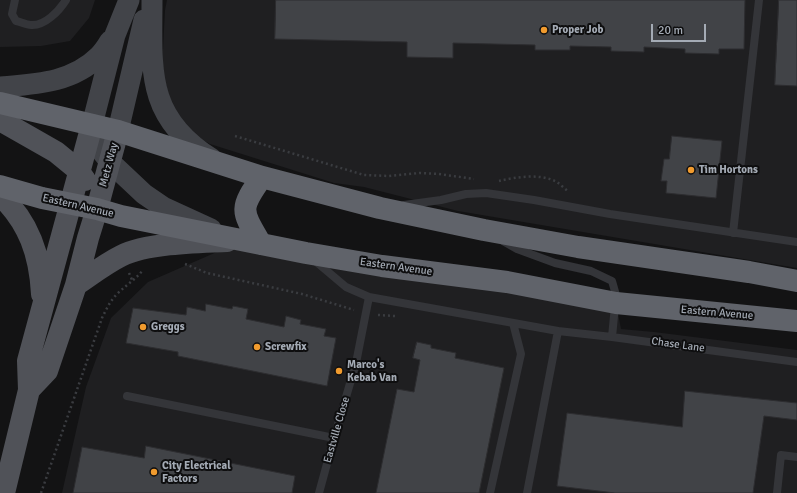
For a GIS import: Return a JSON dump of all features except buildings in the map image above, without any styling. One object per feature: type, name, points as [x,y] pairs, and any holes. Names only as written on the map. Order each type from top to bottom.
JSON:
[{"type":"highway","points":[[0,103],[118,131],[262,177],[380,208],[484,230],[578,247],[749,272],[797,281]]},
{"type":"highway","points":[[252,242],[245,210],[248,197],[262,177]]},
{"type":"highway","name":"Eastern Avenue","points":[[0,186],[42,198],[97,209],[121,216],[306,253],[382,266],[507,282],[616,303],[797,321]]},
{"type":"main road","points":[[0,120],[56,152],[78,170],[87,184],[97,209]]},
{"type":"main road","name":"Metz Way","points":[[4,493],[29,390],[28,361],[61,241],[78,170],[92,125]]},
{"type":"main road","name":"Metz Way","points":[[29,390],[47,371],[76,285],[118,131]]},
{"type":"main road","points":[[0,195],[18,214],[28,230],[32,240],[39,272],[42,307]]},
{"type":"main road","points":[[76,285],[121,256],[136,251],[153,247],[202,242],[252,242]]},
{"type":"street","name":"Metz Way","points":[[92,125],[115,35],[129,0]]},
{"type":"street","name":"Metz Way","points":[[118,131],[148,0]]},
{"type":"street","points":[[152,0],[152,72],[160,105],[185,139],[218,163]]},
{"type":"street","points":[[0,87],[42,84],[68,77],[86,67],[99,56],[115,35]]},
{"type":"street","points":[[92,125],[99,148],[110,162],[136,188],[163,207],[194,222],[252,242]]},
{"type":"lane","points":[[15,0],[12,14],[16,21],[32,25],[48,20],[61,8],[66,0]]},
{"type":"lane","points":[[733,234],[759,0]]},
{"type":"lane","points":[[380,208],[441,200],[466,194],[486,193],[610,214],[696,226],[733,234],[797,242]]},
{"type":"lane","points":[[484,230],[517,249],[554,263],[591,271],[612,281],[616,296],[612,337]]},
{"type":"lane","name":"Chase Lane","points":[[306,253],[346,287],[369,297],[558,331],[797,362]]},
{"type":"lane","name":"Eastville Close","points":[[319,493],[356,363],[369,297]]},
{"type":"lane","points":[[490,493],[521,354],[513,323]]},
{"type":"lane","points":[[527,493],[558,331]]},
{"type":"lane","points":[[127,396],[334,438]]},
{"type":"lane","points":[[777,493],[781,455],[797,457]]},
{"type":"path","points":[[180,261],[192,268],[207,273],[302,294],[366,314]]},
{"type":"path","points":[[41,493],[102,318],[108,305],[116,294],[133,282],[145,267]]},
{"type":"shaded area","points":[[0,0],[95,0],[89,18],[70,41],[41,46],[0,47]]},
{"type":"shaded area","points":[[167,0],[797,0],[797,268],[458,211],[364,187],[334,183],[210,144],[194,135],[172,109],[162,69],[165,10]]},
{"type":"shaded area","points":[[242,241],[616,303],[621,329],[797,350],[797,493],[62,493],[86,387],[111,318],[148,282]]},
{"type":"place","name":"Proper Job","points":[[544,30]]},
{"type":"place","name":"Tim Hortons","points":[[691,170]]},
{"type":"place","name":"Greggs","points":[[143,327]]},
{"type":"place","name":"Screwfix","points":[[257,347]]},
{"type":"place","name":"Marco's Kebab Van","points":[[339,371]]},
{"type":"place","name":"City Electrical Factors","points":[[154,472]]}]
